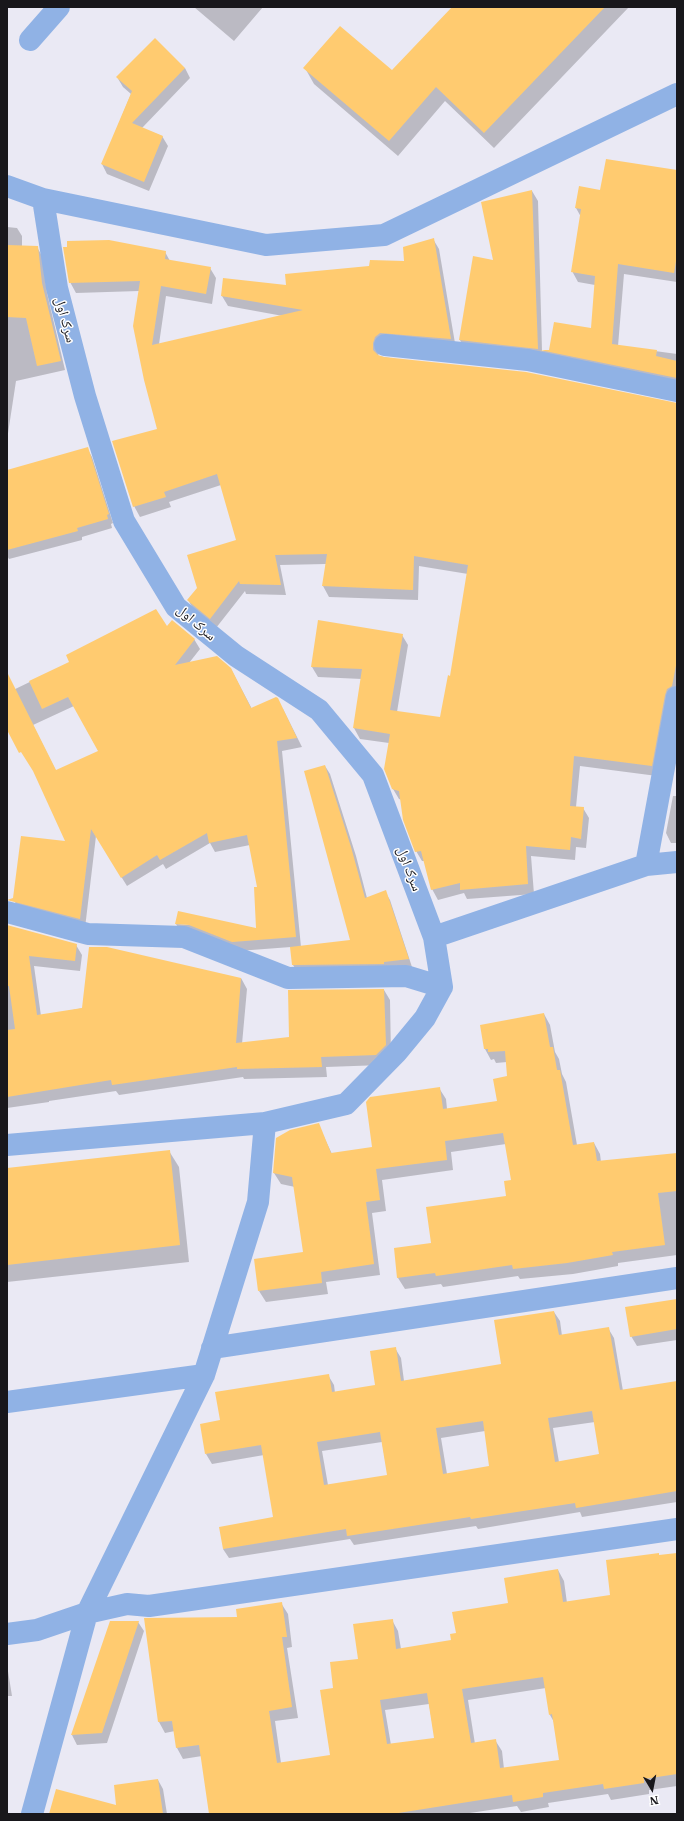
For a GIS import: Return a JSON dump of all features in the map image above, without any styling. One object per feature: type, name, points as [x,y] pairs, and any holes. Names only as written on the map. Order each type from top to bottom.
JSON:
[{"type":"street","points":[[30,40],[59,7]]},
{"type":"street","points":[[7,186],[43,199],[266,245],[384,235],[677,94]]},
{"type":"street","name":"سرک اول","points":[[43,199],[57,288],[85,396],[124,522],[176,607],[236,656],[318,710],[373,775],[434,937],[442,987]]},
{"type":"street","points":[[384,345],[528,360],[677,391]]},
{"type":"street","points":[[646,865],[677,697]]},
{"type":"street","points":[[434,937],[646,865],[677,862]]},
{"type":"street","points":[[7,912],[88,934],[184,937],[288,978],[406,976],[442,987],[425,1018],[397,1052],[346,1104],[265,1123],[7,1146]]},
{"type":"street","points":[[32,1814],[87,1613],[204,1375],[258,1202],[265,1123]]},
{"type":"street","points":[[212,1348],[677,1278]]},
{"type":"street","points":[[7,1402],[204,1375]]},
{"type":"street","points":[[7,1634],[37,1630],[87,1613],[127,1604],[149,1606],[677,1529]]},
{"type":"building","points":[[452,7],[605,7],[484,133],[436,87],[389,141],[303,68],[340,26],[392,70]]},
{"type":"building","points":[[155,38],[185,68],[132,123],[163,136],[144,182],[101,164],[132,91],[116,77]]},
{"type":"building","points":[[606,159],[677,170],[677,255],[674,273],[618,264],[612,344],[657,350],[656,356],[677,361],[677,378],[540,350],[549,350],[554,322],[591,328],[595,276],[571,272],[581,209],[575,208],[579,186],[600,190]]},
{"type":"building","points":[[532,190],[538,349],[459,340],[473,256],[493,260],[481,202]]},
{"type":"building","points":[[434,238],[451,339],[380,333],[375,337],[373,343],[373,350],[378,355],[384,357],[526,372],[677,403],[677,660],[672,686],[667,689],[665,695],[652,766],[574,756],[570,806],[584,807],[581,839],[571,837],[570,850],[526,846],[528,884],[460,890],[460,883],[431,890],[421,851],[415,852],[403,820],[399,791],[392,789],[384,769],[390,734],[353,728],[362,669],[311,667],[318,620],[403,634],[390,710],[440,717],[448,675],[450,676],[468,565],[414,556],[413,590],[322,586],[327,554],[275,555],[281,585],[240,584],[239,581],[210,619],[187,600],[197,588],[187,555],[236,540],[217,474],[164,492],[166,497],[133,507],[112,441],[157,429],[144,380],[133,326],[140,281],[69,283],[63,247],[67,247],[67,241],[109,240],[166,251],[165,259],[211,267],[206,294],[161,286],[152,345],[303,310],[221,296],[223,278],[286,285],[285,274],[369,266],[370,260],[404,261],[403,247]]},
{"type":"building","points":[[7,245],[38,246],[42,283],[61,361],[37,366],[26,318],[7,317]]},
{"type":"building","points":[[88,447],[109,514],[107,515],[108,519],[77,528],[78,531],[7,550],[7,470]]},
{"type":"building","points":[[156,609],[167,626],[172,620],[195,639],[175,665],[217,656],[231,668],[251,708],[276,697],[278,698],[297,738],[277,741],[296,937],[232,942],[189,925],[175,924],[178,911],[256,928],[254,887],[257,887],[247,835],[209,843],[207,833],[160,860],[157,855],[121,878],[91,829],[80,919],[7,900],[13,898],[21,836],[65,841],[33,771],[21,752],[19,753],[7,730],[7,672],[56,770],[98,751],[68,697],[42,709],[29,681],[69,662],[66,655]]},
{"type":"building","points":[[325,765],[351,847],[365,898],[386,890],[409,959],[384,962],[384,964],[292,965],[290,947],[350,940],[304,771]]},
{"type":"building","points":[[7,925],[77,944],[75,961],[29,956],[37,1015],[82,1008],[89,947],[107,947],[241,978],[236,1043],[289,1037],[288,990],[384,989],[386,1045],[376,1055],[321,1057],[322,1067],[237,1069],[237,1067],[112,1085],[111,1080],[7,1097],[7,1030],[15,1029],[9,986],[7,986]]},
{"type":"building","points":[[544,1013],[550,1047],[553,1047],[557,1070],[560,1070],[573,1145],[594,1142],[597,1161],[677,1153],[677,1191],[658,1193],[665,1245],[612,1252],[613,1255],[567,1263],[513,1269],[512,1265],[436,1276],[435,1273],[397,1278],[394,1248],[431,1243],[426,1207],[506,1196],[504,1181],[511,1180],[503,1133],[445,1141],[447,1160],[376,1169],[380,1200],[366,1202],[374,1264],[321,1272],[322,1283],[258,1291],[254,1259],[303,1252],[292,1177],[273,1173],[276,1138],[290,1130],[319,1123],[331,1153],[372,1147],[366,1102],[370,1097],[440,1087],[443,1109],[497,1101],[493,1079],[507,1076],[505,1051],[488,1052],[488,1049],[484,1049],[480,1025]]},
{"type":"building","points":[[170,1150],[180,1245],[7,1265],[7,1168]]},
{"type":"building","points":[[677,1299],[677,1329],[630,1337],[625,1307]]},
{"type":"building","points":[[554,1311],[559,1335],[609,1327],[620,1390],[677,1381],[677,1491],[576,1508],[575,1503],[347,1536],[346,1529],[223,1549],[219,1527],[273,1517],[261,1445],[205,1454],[200,1424],[220,1420],[215,1392],[329,1374],[332,1392],[375,1385],[370,1351],[396,1347],[401,1381],[501,1364],[494,1320]],"holes":[[[592,1411],[599,1454],[555,1462],[548,1418]],[[483,1421],[489,1466],[443,1474],[436,1428]],[[380,1432],[387,1475],[324,1485],[317,1442]]]},
{"type":"building","points":[[659,1553],[659,1555],[677,1553],[677,1774],[644,1779],[644,1783],[604,1789],[603,1784],[543,1793],[543,1797],[513,1802],[512,1795],[392,1814],[209,1814],[199,1745],[176,1748],[172,1721],[158,1722],[144,1618],[237,1617],[236,1609],[282,1602],[287,1637],[282,1637],[292,1707],[269,1711],[277,1763],[330,1755],[320,1690],[333,1688],[330,1662],[358,1659],[353,1624],[393,1619],[396,1649],[451,1640],[450,1634],[456,1633],[452,1612],[508,1603],[504,1578],[558,1569],[563,1602],[610,1595],[606,1560]],"holes":[[[543,1677],[549,1715],[552,1714],[559,1760],[500,1768],[496,1739],[471,1743],[462,1689]],[[427,1693],[434,1738],[387,1744],[380,1700]]]},
{"type":"building","points":[[110,1621],[139,1621],[102,1733],[71,1735]]},
{"type":"building","points":[[158,1779],[163,1814],[49,1814],[56,1789],[116,1805],[114,1785]]}]
